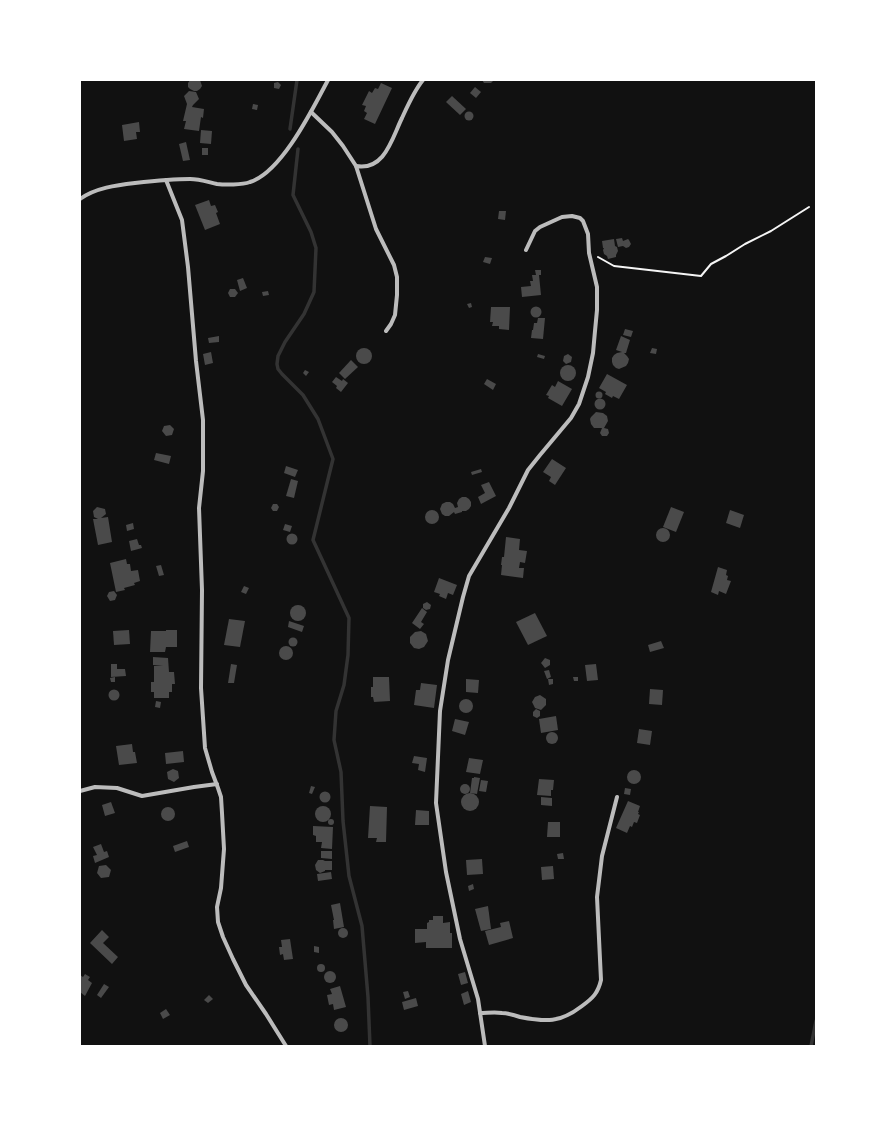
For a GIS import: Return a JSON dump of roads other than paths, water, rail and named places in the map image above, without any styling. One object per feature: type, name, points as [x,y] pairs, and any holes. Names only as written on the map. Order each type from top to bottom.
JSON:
[{"type":"street","points":[[80,199],[92,192],[120,185],[191,179],[219,184],[250,182],[259,178],[273,166],[286,151],[311,112],[328,80]]},
{"type":"street","points":[[356,166],[364,167],[372,165],[387,151],[402,117],[423,80]]},
{"type":"street","points":[[311,112],[332,132],[356,166],[376,229],[394,265],[397,277],[395,315],[386,331]]},
{"type":"street","points":[[166,180],[182,220],[203,420],[203,472],[199,508],[202,582],[202,708],[205,748],[221,797],[224,849],[221,888],[217,906],[218,922],[223,937],[246,985],[286,1046]]},
{"type":"street","points":[[485,1046],[478,999],[460,939],[446,872],[436,803],[440,711],[448,660],[469,576],[487,548],[528,470],[571,418],[579,404],[588,377],[593,353],[597,310],[596,287],[589,253],[588,234],[583,221],[580,218],[572,216],[562,217],[540,227],[535,231],[526,250]]},
{"type":"street","points":[[80,791],[95,787],[117,788],[142,796],[217,784]]},
{"type":"street","points":[[480,1013],[502,1012],[542,1021],[553,1020],[562,1018],[576,1010],[591,1000],[599,990],[601,980],[597,897],[602,856],[618,797]]},
{"type":"waterway","points":[[290,129],[297,80]]},
{"type":"waterway","points":[[298,149],[293,195],[311,232],[316,248],[314,292],[304,314],[285,342],[278,356],[277,364],[278,369],[282,374],[303,395],[318,419],[333,459],[313,540],[349,618],[348,655],[344,685],[336,711],[334,740],[341,772],[343,821],[349,876],[362,926],[368,997],[370,1046]]},
{"type":"waterway","points":[[811,1046],[816,1021]]}]
